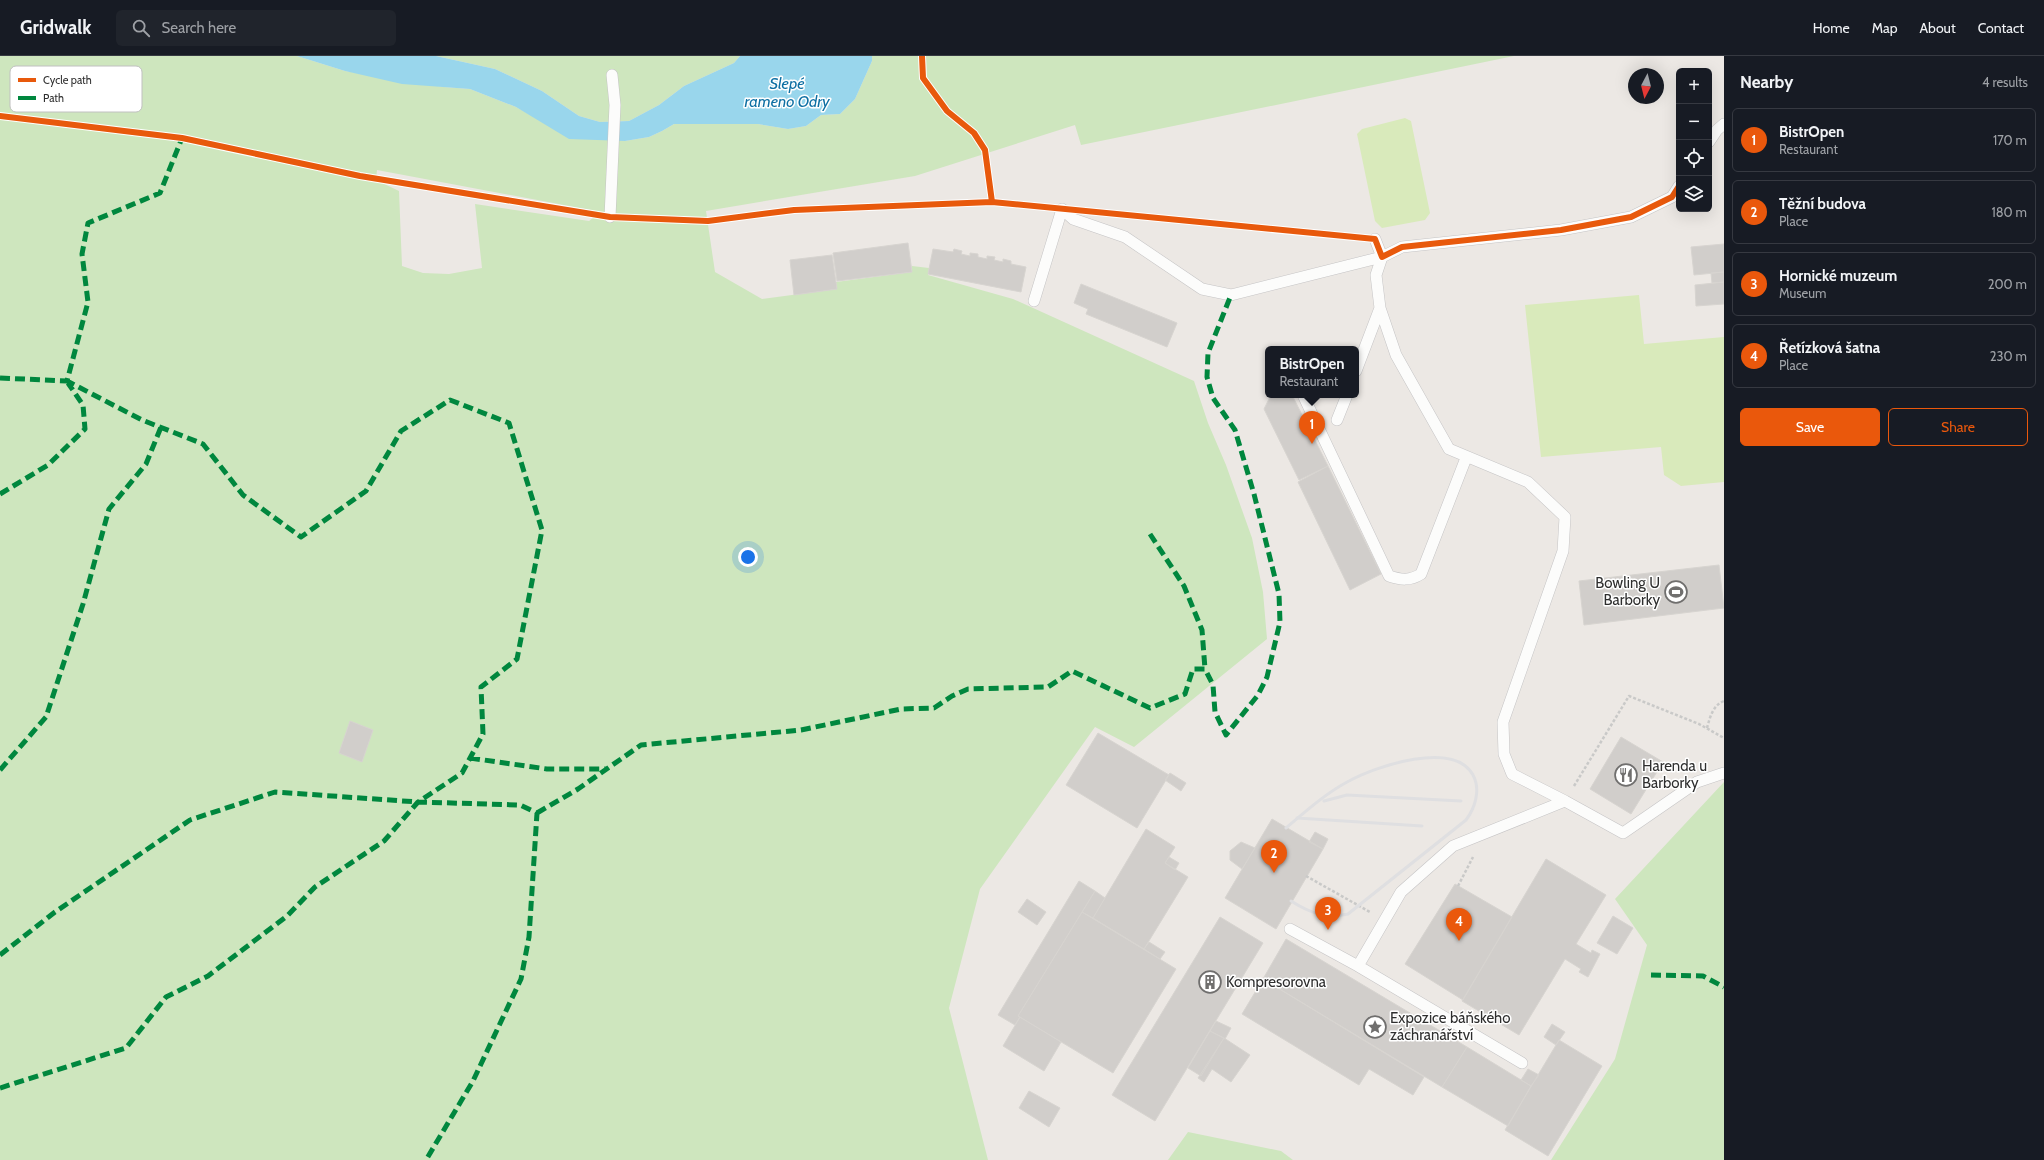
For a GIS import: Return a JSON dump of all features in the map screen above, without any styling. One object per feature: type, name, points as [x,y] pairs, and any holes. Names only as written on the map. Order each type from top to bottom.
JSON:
[{"type":"lane","points":[[610,217],[615,105],[612,75]]},
{"type":"lane","points":[[1710,140],[1717,130],[1724,124]]},
{"type":"lane","points":[[1034,301],[1062,209],[1074,219],[1125,237],[1202,289],[1231,294],[1382,256],[1402,247],[1561,230],[1631,217],[1672,197],[1676,191]]},
{"type":"lane","points":[[1375,239],[1382,256],[1376,275],[1380,308],[1396,355],[1449,449],[1466,458],[1528,482],[1565,517],[1563,551],[1504,722],[1504,754],[1512,774],[1623,833],[1697,782],[1724,773]]},
{"type":"lane","points":[[1359,363],[1380,308]]},
{"type":"lane","points":[[1304,398],[1389,576],[1400,579],[1413,579],[1420,574],[1466,458]]},
{"type":"lane","points":[[1337,420],[1346,398]]},
{"type":"lane","points":[[1358,966],[1401,892],[1453,846],[1565,801]]},
{"type":"lane","points":[[1290,929],[1358,966],[1522,1063]]},
{"type":"path","points":[[1565,801],[1629,696],[1707,728],[1724,738]]},
{"type":"path","points":[[1707,728],[1714,709],[1718,703],[1724,701]]},
{"type":"path","points":[[1306,876],[1384,920]]},
{"type":"path","points":[[1458,886],[1461,880]]},
{"type":"green space","points":[[0,56],[297,56],[345,71],[444,87],[470,89],[516,107],[540,120],[625,141],[649,137],[674,124],[758,124],[788,129],[806,126],[821,115],[840,114],[855,99],[872,61],[872,56],[1514,56],[1081,145],[1075,125],[915,176],[706,211],[715,272],[762,299],[837,289],[836,282],[912,272],[912,266],[929,268],[928,275],[1013,299],[1194,381],[1208,423],[1226,465],[1252,538],[1263,592],[1267,639],[1134,747],[1095,727],[980,889],[949,1008],[988,1160],[0,1160]],"holes":[[[377,170],[601,212],[589,221],[475,204],[482,268],[449,274],[423,273],[402,266],[399,191],[376,180]]]},
{"type":"green space","points":[[436,56],[740,56],[734,63],[684,86],[659,105],[629,121],[600,122],[579,116],[542,91],[495,69]]},
{"type":"green space","points":[[1405,118],[1411,121],[1430,213],[1425,220],[1382,228],[1375,221],[1357,134],[1362,129]]},
{"type":"green space","points":[[1639,295],[1644,344],[1724,337],[1724,482],[1681,486],[1664,475],[1661,447],[1541,457],[1525,305]]},
{"type":"green space","points":[[1724,782],[1724,1160],[1551,1160],[1615,1059],[1647,945],[1615,899]]},
{"type":"green space","points":[[1188,1132],[1281,1151],[1293,1160],[1168,1160]]},
{"type":"water","name":"Slepé rameno Odry","points":[[297,56],[436,56],[495,69],[542,91],[579,116],[600,122],[629,121],[659,105],[684,86],[734,63],[740,56],[872,56],[872,61],[855,99],[840,114],[821,115],[806,126],[788,129],[758,124],[674,124],[649,137],[625,141],[569,139],[516,107],[470,89],[402,84],[345,71]]},
{"type":"building","points":[[908,243],[912,272],[837,281],[833,253]]},
{"type":"building","points":[[1724,244],[1724,272],[1694,275],[1691,247]]},
{"type":"building","points":[[933,249],[953,252],[954,249],[962,251],[961,254],[970,256],[970,253],[978,254],[978,257],[987,259],[987,256],[995,257],[994,260],[1003,262],[1003,259],[1011,261],[1011,264],[1026,267],[1021,292],[928,274]]},
{"type":"building","points":[[832,255],[837,289],[794,295],[790,260]]},
{"type":"building","points":[[1724,272],[1724,282],[1712,283],[1711,273]]},
{"type":"building","points":[[1724,282],[1724,304],[1696,306],[1695,285]]},
{"type":"building","points":[[1081,284],[1177,323],[1167,347],[1086,314],[1088,309],[1074,303]]},
{"type":"building","points":[[1270,398],[1294,398],[1328,466],[1299,480],[1264,409]]},
{"type":"building","points":[[1328,466],[1381,574],[1350,590],[1298,482]]},
{"type":"building","points":[[1719,565],[1724,608],[1584,625],[1579,581]]},
{"type":"building","points":[[350,721],[373,730],[362,762],[339,753]]},
{"type":"building","points":[[1098,733],[1169,775],[1137,828],[1066,785]]},
{"type":"building","name":"Harenda u Barborky","points":[[1621,737],[1663,762],[1631,814],[1590,789]]},
{"type":"building","points":[[1170,773],[1186,783],[1181,791],[1165,780]]},
{"type":"building","points":[[1272,819],[1323,849],[1276,929],[1225,898]]},
{"type":"building","points":[[1146,829],[1175,847],[1165,863],[1188,877],[1144,949],[1093,918]]},
{"type":"building","points":[[1315,832],[1328,839],[1323,849],[1309,842]]},
{"type":"building","points":[[1241,842],[1255,848],[1242,869],[1230,860],[1230,851]]},
{"type":"building","points":[[1169,857],[1179,863],[1175,870],[1165,863]]},
{"type":"building","points":[[1546,859],[1606,895],[1576,944],[1591,953],[1592,950],[1600,954],[1588,977],[1579,972],[1581,969],[1565,959],[1519,1035],[1462,1001]]},
{"type":"building","points":[[1079,881],[1095,891],[1018,1016],[1020,1017],[1015,1025],[998,1015]]},
{"type":"building","points":[[1455,884],[1512,917],[1463,1000],[1405,964]]},
{"type":"building","points":[[1095,891],[1105,898],[1093,918],[1082,912]]},
{"type":"building","points":[[1027,899],[1046,912],[1037,925],[1018,912]]},
{"type":"building","points":[[1082,912],[1176,969],[1113,1073],[1018,1016]]},
{"type":"building","points":[[1613,916],[1633,928],[1617,954],[1597,943]]},
{"type":"building","name":"Kompresorovna","points":[[1220,917],[1263,943],[1155,1121],[1112,1095]]},
{"type":"building","points":[[1286,939],[1467,1047],[1442,1087],[1263,979]]},
{"type":"building","points":[[1149,942],[1165,952],[1160,959],[1144,949]]},
{"type":"building","points":[[1263,979],[1424,1077],[1413,1095],[1369,1069],[1359,1085],[1242,1014]]},
{"type":"building","points":[[1020,1017],[1061,1042],[1044,1071],[1003,1046]]},
{"type":"building","points":[[1216,1021],[1231,1028],[1225,1039],[1210,1031]]},
{"type":"building","points":[[1552,1024],[1565,1032],[1556,1045],[1544,1037]]},
{"type":"building","points":[[1210,1031],[1224,1038],[1201,1076],[1188,1068]]},
{"type":"building","points":[[1224,1038],[1250,1055],[1231,1082],[1212,1069],[1204,1082],[1198,1078]]},
{"type":"building","points":[[1559,1040],[1602,1066],[1548,1156],[1505,1130]]},
{"type":"building","points":[[1467,1047],[1531,1086],[1508,1126],[1442,1087]]},
{"type":"building","points":[[1528,1069],[1539,1075],[1531,1086],[1521,1080]]},
{"type":"building","points":[[1029,1091],[1060,1108],[1049,1127],[1019,1108]]},
{"type":"railway","points":[[1286,828],[1332,791],[1361,775],[1395,763],[1414,759],[1449,759],[1463,765],[1473,775],[1477,787],[1476,799],[1466,820],[1348,914],[1332,916],[1318,914],[1291,901]]},
{"type":"railway","points":[[1324,801],[1347,795],[1461,801]]},
{"type":"railway","points":[[1297,818],[1422,826]]},
{"type":"marked path","points":[[0,378],[67,381],[88,302],[82,254],[88,223],[160,193],[182,138]]},
{"type":"marked path","points":[[537,813],[578,789],[641,745],[801,730],[901,709],[934,708],[952,696],[968,689],[1048,687],[1072,671],[1150,708],[1185,694],[1193,669],[1205,669],[1213,685],[1215,712],[1226,735],[1258,695],[1267,677],[1280,622],[1279,594],[1254,494],[1235,430],[1213,398],[1207,377],[1208,353],[1231,295]]},
{"type":"marked path","points":[[0,1088],[126,1048],[166,997],[208,976],[287,916],[315,887],[384,841],[418,802],[462,773],[483,734],[481,687],[517,659],[542,530],[509,423],[450,400],[401,431],[366,491],[301,537],[243,495],[203,444],[142,420],[67,381]]},
{"type":"marked path","points":[[0,494],[48,465],[85,429],[83,405],[68,383]]},
{"type":"marked path","points":[[0,770],[46,717],[83,604],[109,509],[146,464],[161,427]]},
{"type":"marked path","points":[[1150,534],[1184,586],[1202,630],[1205,669]]},
{"type":"marked path","points":[[470,758],[547,769],[607,769]]},
{"type":"marked path","points":[[0,955],[55,912],[190,820],[275,792],[418,802],[520,805],[537,813],[529,937],[521,979],[473,1081],[426,1160]]},
{"type":"marked path","points":[[1651,975],[1703,976],[1724,987]]},
{"type":"cycle path","points":[[922,56],[923,78],[947,111],[974,133],[985,150],[992,202]]},
{"type":"cycle path","points":[[0,116],[182,138],[360,176],[610,217],[708,221],[794,210],[992,202],[1375,239],[1382,257],[1402,247],[1561,230],[1631,217],[1672,197],[1676,191]]},
{"type":"place","name":"BistrOpen","points":[[1312,444]]},
{"type":"place","name":"Bowling U Barborky","points":[[1676,592]]},
{"type":"place","name":"Harenda u Barborky","points":[[1626,775]]},
{"type":"place","name":"Těžní budova","points":[[1274,873]]},
{"type":"place","name":"Hornické muzeum","points":[[1328,930]]},
{"type":"place","name":"Řetízková šatna","points":[[1459,941]]},
{"type":"place","name":"Kompresorovna","points":[[1210,982]]},
{"type":"place","name":"Expozice báňského záchranářství","points":[[1375,1027]]}]
